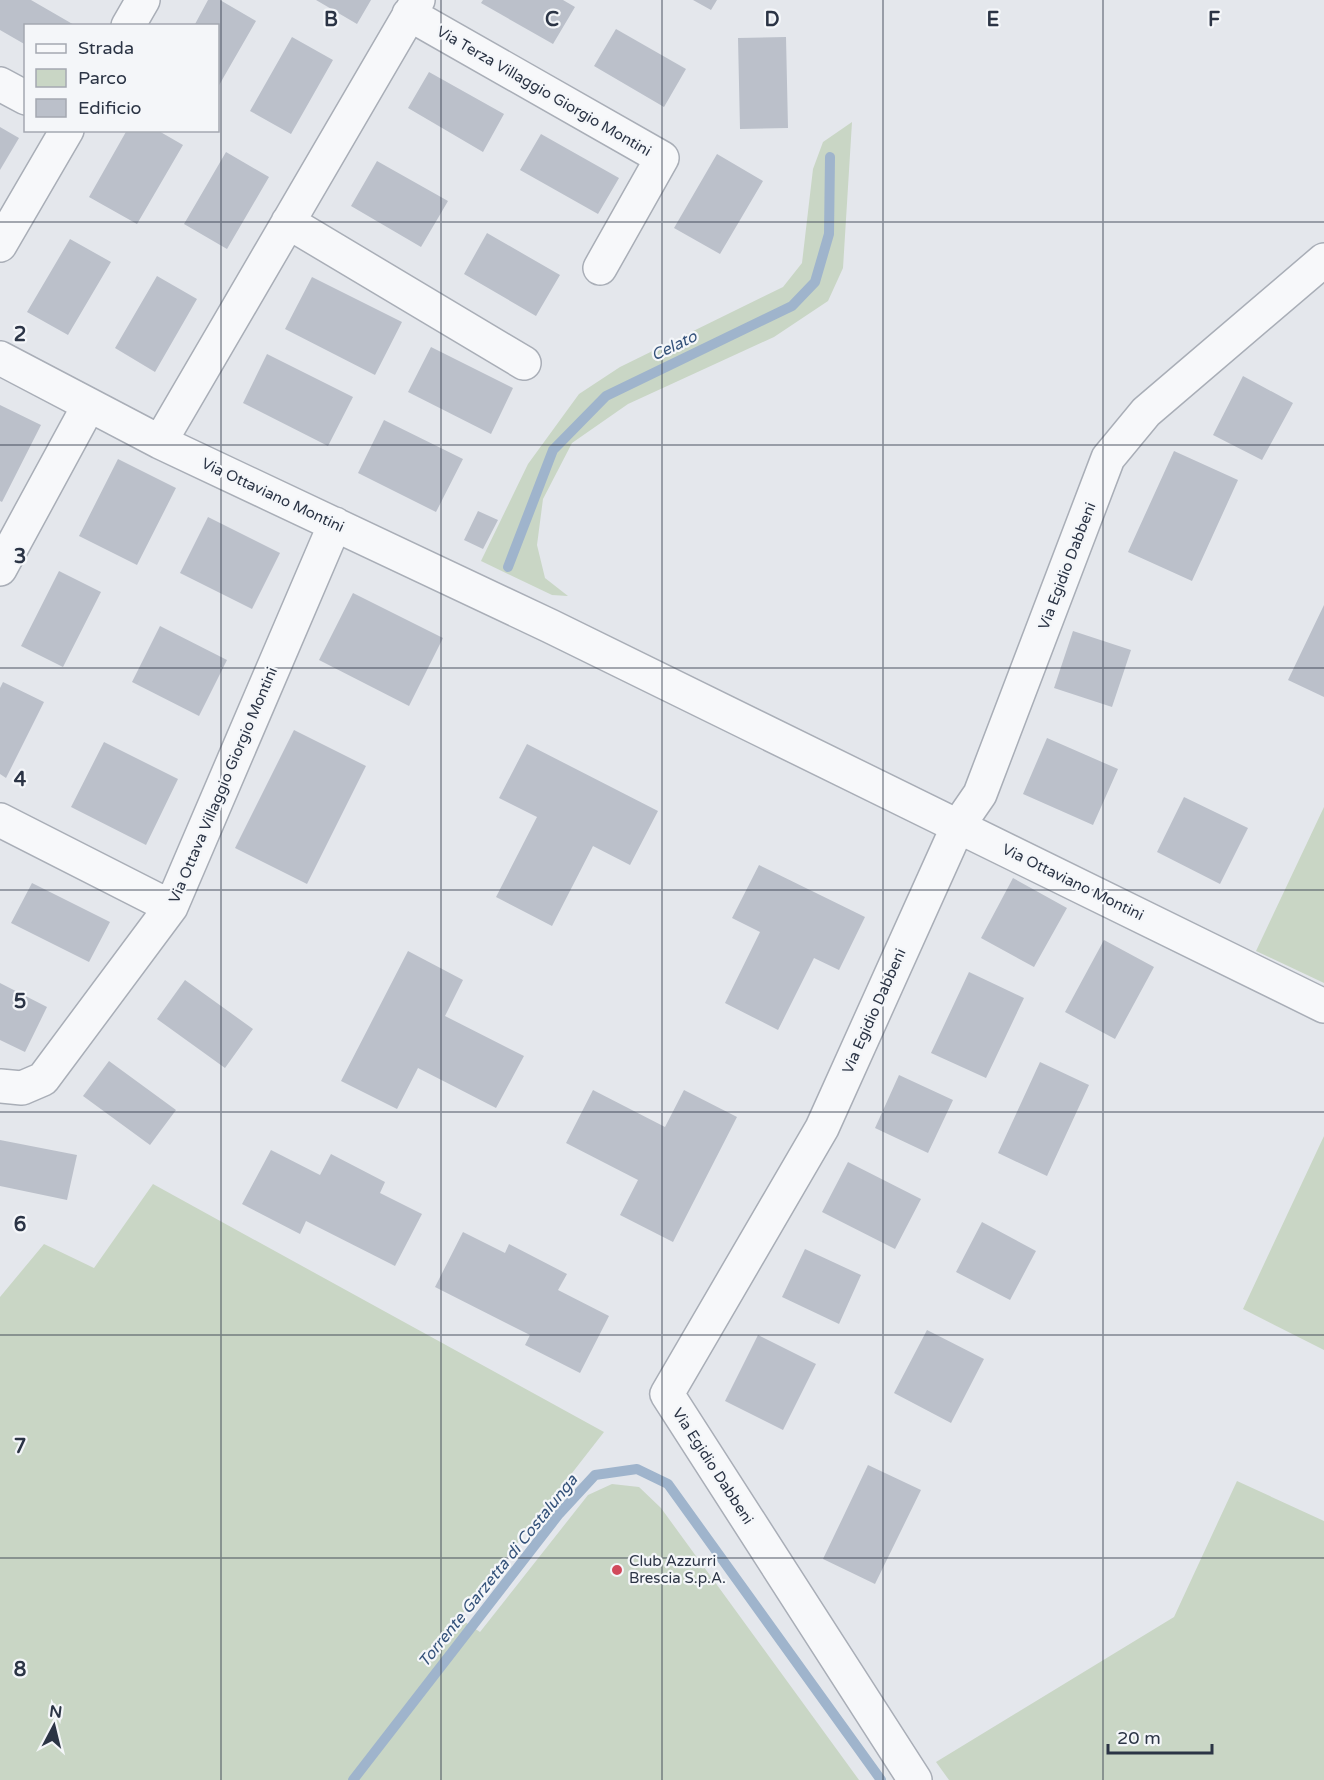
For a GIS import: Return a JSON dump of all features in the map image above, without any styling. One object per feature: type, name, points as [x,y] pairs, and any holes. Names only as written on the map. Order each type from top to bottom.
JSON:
[{"type":"street","points":[[129,24],[143,0]]},
{"type":"street","name":"Via Terza Villaggio Giorgio Montini","points":[[160,442],[413,7],[662,158],[600,268]]},
{"type":"street","points":[[0,84],[24,97]]},
{"type":"street","points":[[0,245],[67,132]]},
{"type":"street","points":[[288,222],[524,363]]},
{"type":"street","name":"Via Egidio Dabbeni","points":[[915,1780],[667,1394],[822,1128],[958,826],[980,794],[1108,458],[1146,412],[1324,260]]},
{"type":"street","name":"Via Ottaviano Montini","points":[[0,358],[160,442],[516,610],[550,637],[889,804],[958,826],[1324,1006]]},
{"type":"street","points":[[0,568],[89,405]]},
{"type":"street","name":"Via Ottava Villaggio Giorgio Montini","points":[[0,1086],[22,1088],[42,1079],[171,906],[335,524]]},
{"type":"street","points":[[0,820],[171,906]]},
{"type":"green space","points":[[852,122],[843,268],[828,301],[774,337],[628,404],[572,443],[543,499],[537,545],[545,578],[568,596],[552,595],[481,561],[528,464],[579,394],[620,367],[783,287],[802,263],[813,169],[823,142]]},
{"type":"green space","points":[[1324,807],[1324,983],[1256,951]]},
{"type":"green space","points":[[1324,1136],[1324,1350],[1243,1309]]},
{"type":"green space","points":[[153,1184],[604,1432],[459,1618],[480,1632],[588,1495],[612,1484],[639,1487],[661,1508],[859,1780],[0,1780],[0,1297],[44,1244],[94,1268]]},
{"type":"green space","points":[[1237,1481],[1324,1521],[1324,1780],[949,1780],[936,1762],[1174,1617]]},
{"type":"building","points":[[0,0],[31,0],[73,24],[24,24],[24,44],[0,30]]},
{"type":"building","points":[[208,0],[220,0],[256,21],[219,85],[219,24],[195,24]]},
{"type":"building","points":[[316,0],[371,0],[357,24]]},
{"type":"building","points":[[483,0],[563,0],[575,7],[553,44],[481,3]]},
{"type":"building","points":[[693,0],[717,0],[711,10]]},
{"type":"building","points":[[616,29],[686,69],[664,107],[594,66]]},
{"type":"building","points":[[292,37],[333,60],[291,134],[250,111]]},
{"type":"building","points":[[786,37],[788,128],[740,129],[738,38]]},
{"type":"building","points":[[429,72],[504,114],[483,152],[408,108]]},
{"type":"building","points":[[0,127],[19,138],[0,170]]},
{"type":"building","points":[[126,132],[160,132],[183,145],[137,224],[89,197]]},
{"type":"building","points":[[541,134],[619,178],[598,214],[520,170]]},
{"type":"building","points":[[226,152],[269,177],[227,249],[184,224]]},
{"type":"building","points":[[717,154],[763,181],[720,254],[674,228]]},
{"type":"building","points":[[377,161],[448,201],[421,247],[351,206]]},
{"type":"building","points":[[487,233],[560,275],[536,316],[464,274]]},
{"type":"building","points":[[70,239],[111,262],[68,335],[27,312]]},
{"type":"building","points":[[157,276],[197,299],[155,372],[115,348]]},
{"type":"building","points":[[312,277],[402,322],[375,375],[285,329]]},
{"type":"building","points":[[431,347],[513,388],[491,434],[408,392]]},
{"type":"building","points":[[267,354],[353,397],[328,446],[243,403]]},
{"type":"building","points":[[1243,376],[1293,403],[1262,460],[1213,435]]},
{"type":"building","points":[[0,405],[41,425],[2,502],[0,501]]},
{"type":"building","points":[[384,420],[463,459],[436,512],[358,473]]},
{"type":"building","points":[[1174,451],[1238,480],[1192,581],[1128,552]]},
{"type":"building","points":[[118,459],[176,488],[137,565],[79,536]]},
{"type":"building","points":[[478,511],[498,520],[483,549],[464,540]]},
{"type":"building","points":[[208,517],[280,553],[252,609],[180,573]]},
{"type":"building","points":[[59,571],[101,592],[63,667],[21,646]]},
{"type":"building","points":[[353,593],[443,638],[409,706],[319,660]]},
{"type":"building","points":[[1324,605],[1324,697],[1288,680]]},
{"type":"building","points":[[160,626],[227,660],[199,716],[132,682]]},
{"type":"building","points":[[1073,631],[1131,650],[1112,707],[1054,688]]},
{"type":"building","points":[[3,682],[44,702],[6,778],[0,774],[0,688]]},
{"type":"building","points":[[294,730],[366,766],[307,884],[235,848]]},
{"type":"building","points":[[1047,738],[1118,769],[1093,825],[1023,794]]},
{"type":"building","points":[[104,742],[178,779],[146,845],[71,807]]},
{"type":"building","points":[[527,744],[658,811],[630,865],[593,846],[552,926],[496,897],[537,817],[499,798]]},
{"type":"building","points":[[1184,797],[1248,828],[1220,884],[1157,852]]},
{"type":"building","points":[[759,865],[865,917],[839,970],[814,958],[778,1030],[725,1003],[760,932],[732,918]]},
{"type":"building","points":[[1013,878],[1067,908],[1034,967],[981,938]]},
{"type":"building","points":[[32,883],[110,922],[89,962],[11,923]]},
{"type":"building","points":[[1104,940],[1154,967],[1115,1039],[1065,1012]]},
{"type":"building","points":[[408,951],[463,980],[445,1016],[524,1056],[496,1108],[418,1068],[397,1109],[341,1081]]},
{"type":"building","points":[[969,972],[1024,998],[986,1078],[931,1053]]},
{"type":"building","points":[[185,980],[253,1029],[225,1068],[157,1019]]},
{"type":"building","points":[[0,983],[47,1007],[25,1052],[0,1040]]},
{"type":"building","points":[[109,1061],[176,1110],[150,1145],[83,1096]]},
{"type":"building","points":[[1040,1062],[1089,1085],[1047,1176],[998,1153]]},
{"type":"building","points":[[899,1075],[953,1100],[928,1153],[875,1128]]},
{"type":"building","points":[[593,1090],[665,1127],[684,1090],[737,1117],[673,1242],[620,1215],[638,1180],[566,1143]]},
{"type":"building","points":[[0,1140],[77,1155],[67,1200],[0,1186]]},
{"type":"building","points":[[271,1150],[320,1175],[331,1154],[385,1182],[380,1193],[422,1214],[395,1266],[306,1221],[300,1234],[242,1204]]},
{"type":"building","points":[[848,1162],[921,1199],[895,1249],[822,1212]]},
{"type":"building","points":[[982,1222],[1036,1251],[1010,1300],[956,1272]]},
{"type":"building","points":[[463,1232],[505,1253],[509,1244],[567,1274],[558,1290],[609,1316],[580,1373],[525,1345],[530,1335],[435,1287]]},
{"type":"building","points":[[805,1249],[861,1275],[839,1324],[782,1297]]},
{"type":"building","points":[[927,1330],[984,1359],[951,1423],[894,1393]]},
{"type":"building","points":[[758,1335],[816,1364],[783,1430],[725,1401]]},
{"type":"building","points":[[868,1465],[921,1490],[875,1584],[823,1559]]},
{"type":"waterway","name":"Celato","points":[[508,567],[553,450],[606,396],[792,306],[815,282],[829,234],[830,157]]},
{"type":"waterway","name":"Torrente Garzetta di Costalunga","points":[[353,1780],[559,1514],[595,1475],[637,1469],[668,1484],[881,1780]]},
{"type":"place","name":"Club Azzurri Brescia S.p.A.","points":[[617,1570]]}]
